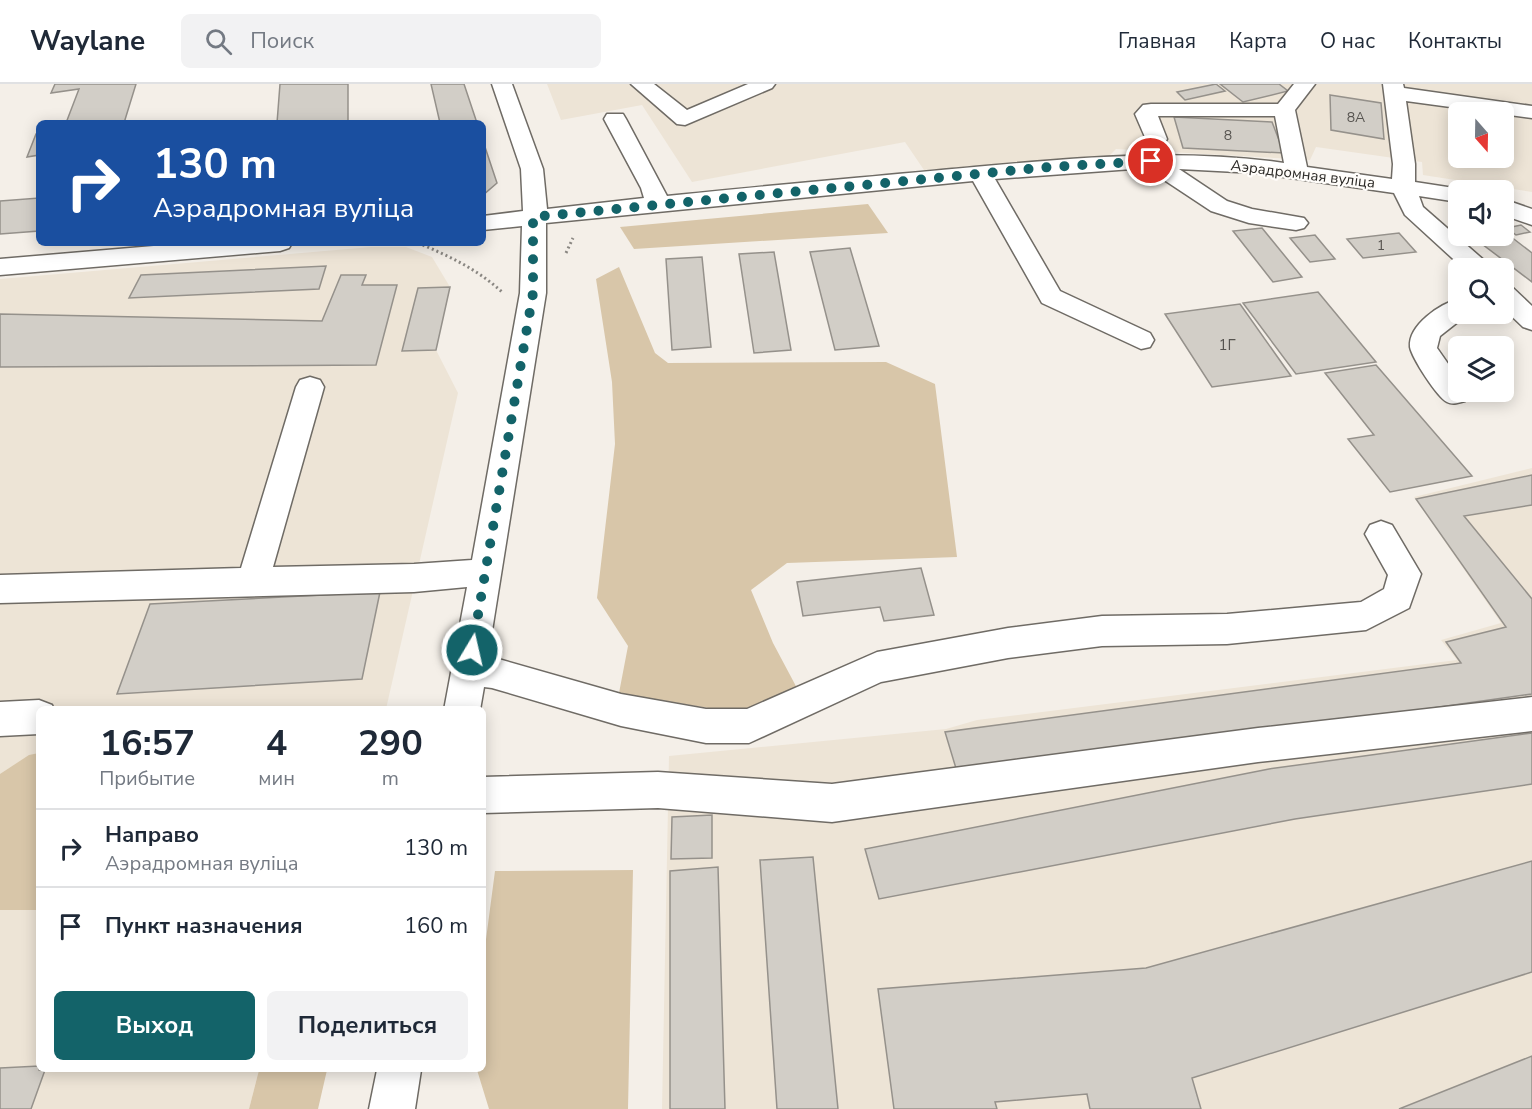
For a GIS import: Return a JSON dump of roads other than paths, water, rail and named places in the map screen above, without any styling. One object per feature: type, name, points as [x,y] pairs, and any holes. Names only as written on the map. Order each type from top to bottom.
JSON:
[{"type":"street","points":[[463,706],[533,293],[535,195],[532,169],[502,84]]},
{"type":"street","points":[[641,84],[685,119],[765,84]]},
{"type":"street","points":[[1284,110],[1305,84]]},
{"type":"street","points":[[1466,258],[1413,210],[1403,187],[1404,164],[1394,89],[1532,112]]},
{"type":"street","points":[[1284,110],[1151,110],[1146,114],[1153,150],[1219,206],[1250,216],[1296,223]]},
{"type":"street","points":[[1284,110],[1297,171]]},
{"type":"street","points":[[615,119],[653,188],[657,205]]},
{"type":"street","name":"Аэрадромная вуліца","points":[[486,223],[981,175],[1050,167],[1153,150],[1448,194]]},
{"type":"street","points":[[981,175],[1051,297],[1141,340]]},
{"type":"street","points":[[1514,211],[1532,218]]},
{"type":"street","points":[[0,267],[245,246]]},
{"type":"street","points":[[1514,304],[1532,321]]},
{"type":"street","points":[[1448,314],[1431,325],[1423,340],[1424,354],[1448,385]]},
{"type":"street","points":[[253,580],[310,387]]},
{"type":"street","points":[[469,670],[492,672],[621,710],[706,726],[749,726],[877,667],[1008,643],[1102,630],[1227,629],[1366,616],[1397,598],[1405,574],[1381,534]]},
{"type":"street","points":[[0,589],[253,580],[414,578],[484,572]]},
{"type":"street","points":[[486,795],[658,790],[832,802],[1258,745],[1532,714]]},
{"type":"street","points":[[0,719],[36,717]]},
{"type":"street","points":[[392,1109],[399,1072]]}]
